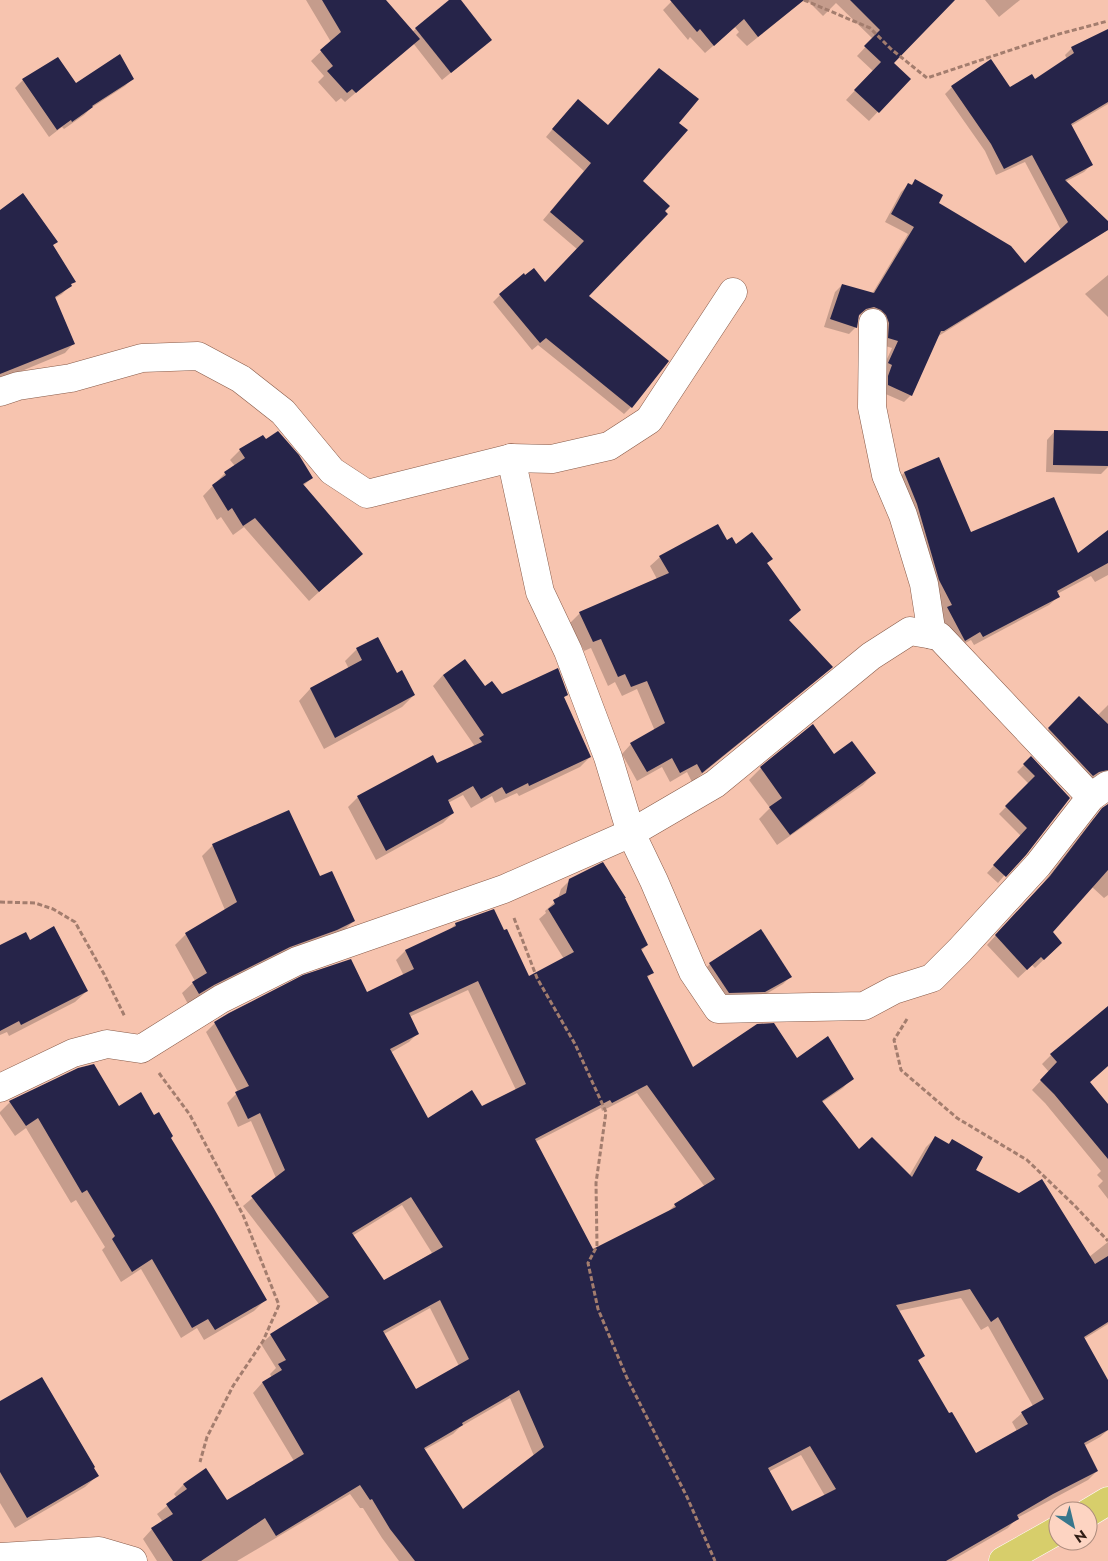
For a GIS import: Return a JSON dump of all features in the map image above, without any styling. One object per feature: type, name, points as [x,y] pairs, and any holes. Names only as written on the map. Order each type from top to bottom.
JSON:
[{"type":"main road","points":[[1003,1561],[1048,1536]]},
{"type":"street","points":[[0,392],[18,386],[71,378],[142,358],[198,356],[241,379],[283,412],[332,471],[367,494],[511,458],[552,459],[609,446],[650,420],[733,292]]},
{"type":"street","points":[[873,323],[872,407],[886,475],[903,515],[924,584],[932,635]]},
{"type":"street","points":[[0,1088],[73,1053],[107,1044],[141,1049],[221,999],[297,960],[504,889],[631,833],[715,784],[871,656],[910,631],[939,636],[960,656],[1010,712],[1100,791],[1038,864],[932,978],[894,990],[864,1006],[718,1010],[693,972],[631,833],[608,757],[568,651],[540,592],[511,458]]},
{"type":"street","points":[[0,1557],[99,1551],[133,1561]]},
{"type":"path","points":[[804,0],[870,28],[891,49],[927,78],[1059,34],[1108,20]]},
{"type":"path","points":[[504,889],[537,978],[575,1044],[606,1112],[596,1184],[598,1246],[588,1263],[598,1309],[627,1378],[687,1497],[715,1561]]},
{"type":"path","points":[[0,902],[35,903],[52,909],[75,922],[104,974],[141,1049],[190,1115],[243,1215],[279,1305],[263,1341],[233,1386],[207,1437],[200,1462]]},
{"type":"path","points":[[908,1017],[894,1040],[900,1070],[957,1118],[1027,1160],[1108,1241]]},
{"type":"building","points":[[322,0],[386,0],[420,39],[356,93],[352,89],[347,93],[327,71],[333,66],[320,50],[341,32]]},
{"type":"building","points":[[449,0],[461,0],[492,40],[451,73],[415,28]]},
{"type":"building","points":[[670,0],[804,0],[758,37],[744,19],[714,46],[700,29],[697,32]]},
{"type":"building","points":[[850,0],[955,0],[894,63],[911,79],[879,113],[854,90],[881,62],[864,46],[880,30]]},
{"type":"building","points":[[1108,29],[1108,102],[1071,124],[1093,165],[1065,180],[1108,221],[1108,230],[944,331],[941,331],[912,396],[888,385],[888,376],[892,365],[888,363],[898,341],[888,338],[889,323],[886,315],[874,307],[866,309],[859,315],[857,328],[830,319],[842,284],[874,293],[914,227],[891,214],[908,183],[912,185],[915,179],[943,195],[939,203],[1011,246],[1025,263],[1068,222],[1032,155],[1004,169],[991,144],[951,86],[991,59],[1010,87],[1032,74],[1035,79],[1074,53],[1071,47]]},
{"type":"building","points":[[120,54],[134,79],[92,106],[72,122],[71,120],[57,130],[22,79],[58,57],[76,83]]},
{"type":"building","points":[[659,68],[699,99],[679,123],[688,130],[643,181],[670,206],[665,211],[668,214],[589,296],[669,361],[632,408],[546,338],[540,343],[499,294],[524,273],[525,275],[534,268],[545,282],[584,241],[550,212],[591,163],[552,129],[578,99],[608,125]]},
{"type":"building","points":[[23,193],[58,242],[53,245],[76,282],[55,297],[75,344],[0,374],[0,210]]},
{"type":"building","points":[[1054,430],[1108,431],[1108,466],[1053,465]]},
{"type":"building","points":[[278,431],[299,455],[313,478],[303,484],[363,554],[319,592],[255,518],[243,526],[232,508],[228,511],[212,485],[226,475],[224,472],[245,458],[239,449],[263,435],[266,439]]},
{"type":"building","points":[[939,457],[971,532],[1054,497],[1078,553],[1108,530],[1108,563],[1057,591],[1060,597],[983,637],[980,632],[965,641],[947,607],[952,605],[939,580],[917,504],[904,472]]},
{"type":"building","points":[[718,524],[727,540],[732,537],[736,544],[752,532],[773,559],[767,563],[801,610],[789,620],[833,667],[702,773],[697,764],[680,773],[672,758],[647,772],[630,743],[665,723],[647,681],[631,687],[625,674],[618,677],[601,639],[593,642],[579,612],[669,573],[659,556]]},
{"type":"building","points":[[378,637],[397,673],[402,670],[415,695],[335,738],[310,688],[362,660],[356,648]]},
{"type":"building","points":[[465,659],[485,686],[492,681],[502,694],[558,668],[568,695],[564,697],[591,757],[529,786],[528,783],[506,794],[502,787],[481,799],[473,786],[448,800],[454,813],[386,851],[357,796],[433,755],[437,763],[482,742],[479,738],[484,735],[443,675]]},
{"type":"building","points":[[1079,696],[1108,724],[1108,770],[1093,776],[1048,728]]},
{"type":"building","points":[[813,724],[834,754],[852,741],[876,773],[790,835],[769,807],[782,798],[760,767]]},
{"type":"building","points":[[1031,756],[1070,798],[1026,855],[1006,877],[993,865],[1027,828],[1005,806],[1035,776],[1023,764]]},
{"type":"building","points":[[1108,804],[1108,870],[1053,932],[1062,943],[1044,960],[1041,957],[1027,970],[995,935],[1050,876],[1102,808]]},
{"type":"building","points":[[289,810],[320,876],[332,871],[355,921],[337,930],[290,947],[199,994],[192,982],[207,973],[185,933],[237,902],[212,844]]},
{"type":"building","points":[[603,862],[626,898],[648,945],[641,949],[654,973],[647,976],[693,1067],[757,1024],[774,1023],[797,1058],[828,1036],[854,1079],[822,1101],[859,1149],[872,1137],[912,1177],[935,1136],[949,1144],[952,1139],[983,1157],[976,1170],[1019,1193],[1042,1179],[1095,1264],[1108,1256],[1108,1322],[1084,1337],[1108,1380],[1108,1430],[1084,1443],[1098,1471],[1017,1515],[1019,1519],[946,1561],[415,1561],[390,1529],[372,1499],[370,1500],[360,1485],[276,1536],[265,1518],[201,1561],[173,1561],[151,1528],[173,1514],[166,1504],[187,1489],[183,1484],[206,1468],[227,1500],[304,1454],[262,1382],[282,1370],[278,1364],[286,1360],[270,1334],[329,1297],[251,1196],[285,1170],[260,1113],[248,1119],[235,1092],[249,1086],[214,1022],[303,975],[351,959],[367,992],[414,969],[405,950],[456,926],[455,923],[494,909],[504,930],[507,929],[529,976],[574,952],[548,909],[555,904],[553,900],[566,893],[569,879]],"holes":[[[478,981],[526,1084],[482,1106],[472,1090],[428,1118],[390,1049],[419,1034],[409,1013]],[[647,1085],[715,1179],[674,1204],[676,1207],[593,1249],[535,1139],[610,1100],[612,1103]],[[411,1197],[443,1247],[384,1280],[352,1233]],[[970,1289],[991,1322],[998,1317],[1044,1399],[1021,1412],[1028,1424],[976,1453],[952,1412],[949,1413],[918,1360],[925,1356],[896,1305]],[[440,1300],[469,1359],[416,1389],[383,1331]],[[519,1390],[544,1447],[463,1509],[424,1448],[463,1425],[462,1423]],[[810,1446],[836,1489],[792,1511],[768,1468]]]},
{"type":"building","points":[[54,926],[88,991],[21,1025],[19,1021],[0,1031],[0,945],[26,932],[30,940]]},
{"type":"building","points":[[761,929],[792,977],[765,992],[729,993],[709,963]]},
{"type":"building","points":[[1108,1006],[1108,1066],[1090,1082],[1108,1104],[1108,1159],[1040,1080],[1057,1062],[1050,1054]]},
{"type":"building","points":[[94,1064],[119,1106],[141,1092],[154,1115],[159,1112],[173,1136],[171,1138],[267,1300],[215,1330],[208,1319],[192,1328],[152,1259],[132,1272],[112,1239],[115,1236],[87,1190],[82,1193],[38,1118],[26,1126],[9,1101],[78,1068]]},
{"type":"building","points":[[42,1377],[99,1476],[27,1518],[0,1472],[0,1401]]}]
